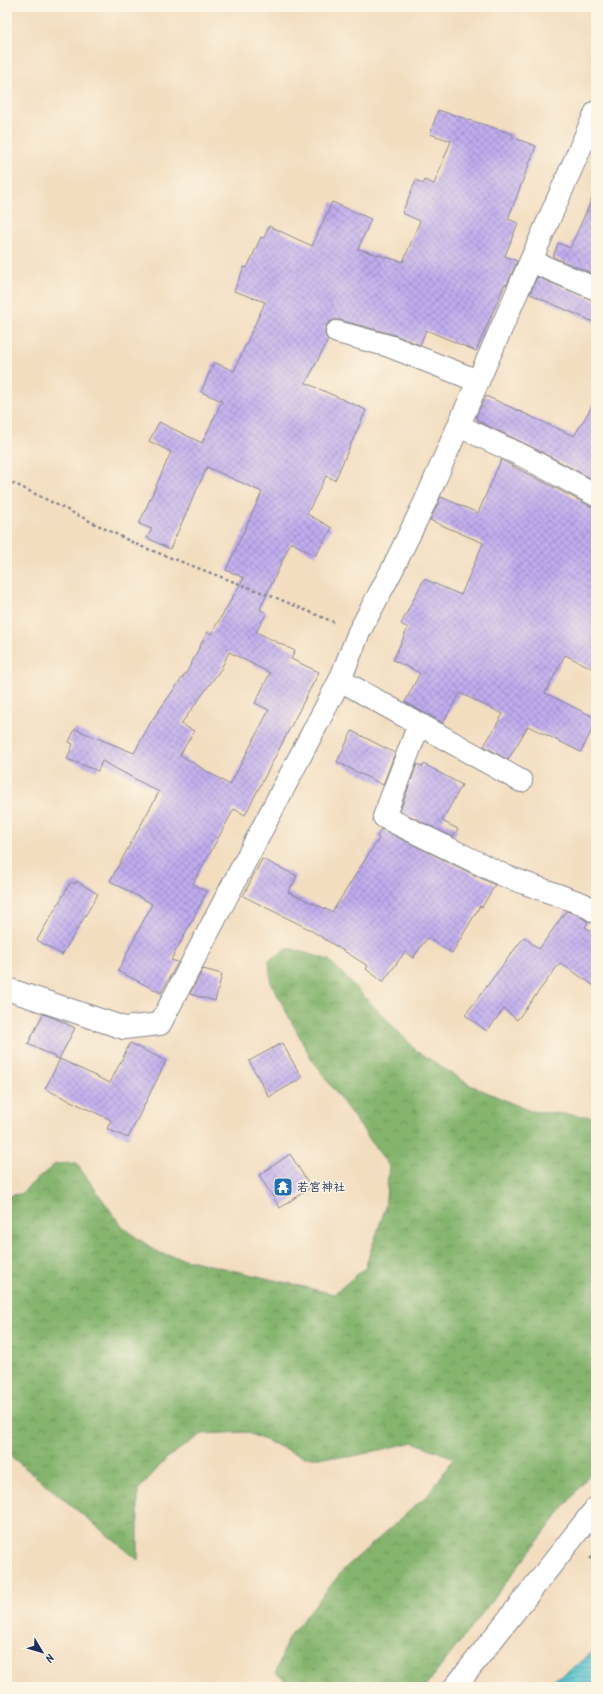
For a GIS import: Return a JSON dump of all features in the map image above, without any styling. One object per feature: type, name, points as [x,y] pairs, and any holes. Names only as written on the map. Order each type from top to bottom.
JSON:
[{"type":"street","points":[[7,989],[124,1028],[160,1024],[340,680],[358,632],[395,563],[426,500],[596,112]]},
{"type":"street","points":[[530,262],[596,289]]},
{"type":"street","points":[[337,332],[388,346],[478,380]]},
{"type":"street","points":[[458,426],[525,457],[596,495]]},
{"type":"street","points":[[340,680],[521,781]]},
{"type":"street","points":[[418,724],[384,817],[505,876],[583,904],[596,912]]},
{"type":"street","points":[[456,1687],[596,1508]]},
{"type":"path","points":[[7,480],[140,546],[279,599],[358,632]]},
{"type":"green space","points":[[289,948],[329,960],[417,1051],[470,1085],[530,1111],[596,1117],[596,1466],[425,1687],[293,1687],[276,1673],[288,1638],[344,1569],[429,1494],[454,1458],[413,1442],[350,1457],[304,1457],[246,1432],[202,1434],[168,1457],[138,1490],[138,1560],[7,1453],[7,1196],[20,1194],[55,1164],[76,1163],[123,1228],[159,1253],[334,1294],[365,1268],[385,1209],[389,1166],[311,1058],[271,983],[269,960]]},
{"type":"water","points":[[596,1649],[596,1687],[541,1687],[569,1671]]},
{"type":"building","points":[[438,110],[513,134],[512,137],[536,146],[508,219],[518,223],[505,256],[517,261],[507,285],[505,284],[476,351],[426,330],[420,345],[392,334],[340,320],[333,320],[328,323],[325,328],[325,335],[328,340],[306,383],[366,410],[335,480],[326,476],[307,514],[332,528],[315,556],[291,542],[260,609],[267,613],[256,632],[295,651],[291,659],[319,672],[245,815],[234,809],[193,884],[207,892],[171,960],[178,962],[161,993],[118,971],[152,904],[110,881],[159,792],[102,761],[98,771],[67,759],[73,744],[69,742],[75,729],[134,753],[152,720],[188,670],[207,632],[211,634],[244,578],[226,570],[262,492],[207,467],[170,549],[147,538],[152,529],[139,524],[171,452],[149,441],[159,422],[202,443],[222,401],[201,392],[214,362],[234,371],[265,302],[234,291],[244,267],[247,268],[261,237],[264,238],[269,226],[312,246],[332,202],[371,219],[358,249],[403,262],[420,221],[402,213],[416,180],[423,184],[425,180],[434,184],[451,141],[430,134]],"holes":[[[229,652],[270,673],[255,703],[269,710],[230,785],[180,755],[194,731],[181,724],[221,669]]]},
{"type":"building","points":[[596,190],[596,275],[553,257],[558,243],[570,248]]},
{"type":"building","points":[[537,277],[596,301],[596,323],[530,294]]},
{"type":"building","points":[[486,396],[574,436],[596,400],[596,481],[530,446],[478,421],[476,416]]},
{"type":"building","points":[[501,460],[590,506],[596,507],[596,670],[565,655],[545,693],[596,718],[596,722],[581,752],[528,726],[508,760],[484,746],[503,714],[460,693],[443,723],[405,702],[420,673],[393,660],[408,628],[401,624],[424,579],[461,595],[483,543],[430,520],[441,497],[478,513]]},
{"type":"building","points":[[352,731],[395,753],[383,785],[337,762]]},
{"type":"building","points":[[417,764],[423,767],[424,764],[462,785],[442,821],[458,829],[453,837],[400,811]]},
{"type":"building","points":[[381,829],[495,885],[482,907],[480,906],[452,953],[427,938],[413,958],[405,952],[383,982],[366,969],[368,966],[307,928],[243,896],[262,859],[297,876],[288,892],[332,912],[379,838],[377,836]]},
{"type":"building","points":[[76,881],[98,894],[62,955],[37,940],[71,882],[75,884]]},
{"type":"building","points":[[566,911],[578,915],[588,922],[585,927],[596,934],[596,987],[560,963],[517,1020],[504,1009],[487,1031],[465,1015],[524,937],[539,949]]},
{"type":"building","points":[[203,969],[222,974],[215,1001],[190,994]]},
{"type":"building","points":[[43,1014],[75,1028],[59,1059],[28,1044]]},
{"type":"building","points":[[130,1043],[166,1061],[128,1138],[107,1129],[111,1120],[45,1089],[60,1059],[110,1083]]},
{"type":"building","points":[[282,1043],[302,1078],[269,1097],[249,1061]]},
{"type":"building","points":[[290,1154],[311,1187],[280,1208],[259,1175]]},
{"type":"place","name":"若宮神社","points":[[283,1187]]}]
